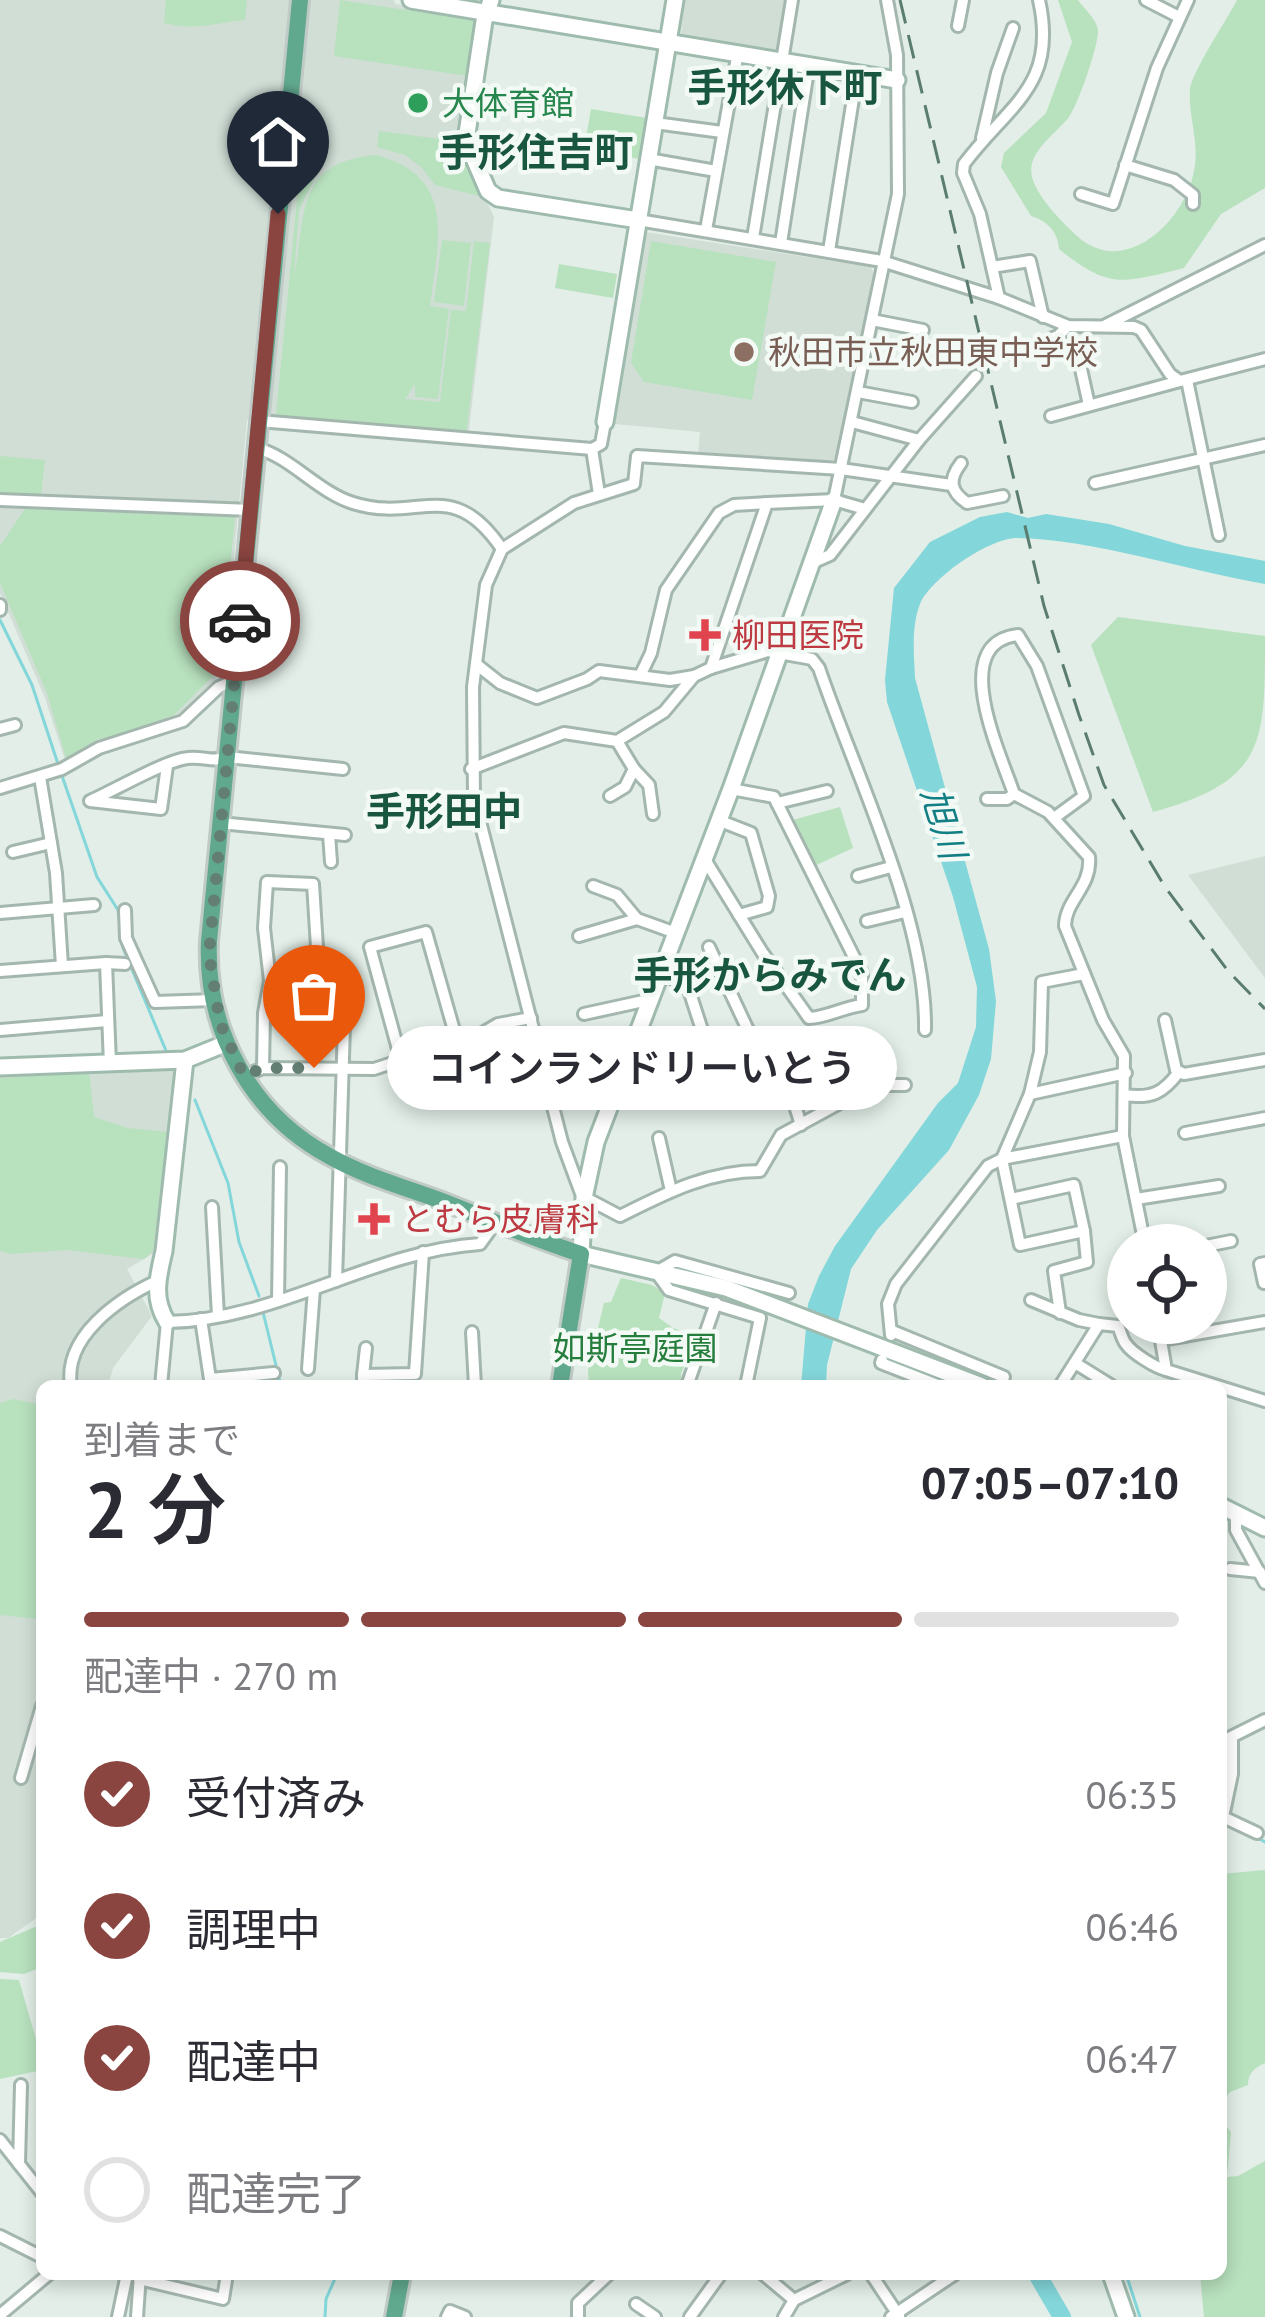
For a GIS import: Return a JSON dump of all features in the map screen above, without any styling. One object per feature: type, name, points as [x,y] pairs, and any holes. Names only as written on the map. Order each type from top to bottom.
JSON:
[{"type":"main road","points":[[301,0],[220,823],[209,954],[214,1000],[226,1043],[244,1076],[281,1122],[340,1162],[581,1254],[561,1380]]},
{"type":"main road","points":[[394,2317],[401,2280]]},
{"type":"street","points":[[412,0],[489,6],[897,80]]},
{"type":"street","points":[[259,421],[592,449],[601,444],[675,0]]},
{"type":"street","points":[[753,238],[792,0]]},
{"type":"street","points":[[887,0],[896,31],[898,194],[842,469],[731,789],[596,1142],[584,1198],[581,1254],[726,1288],[967,1380]]},
{"type":"street","points":[[958,26],[963,0]]},
{"type":"street","points":[[999,298],[964,164],[1020,104],[1039,67],[1046,43],[1039,0]]},
{"type":"street","points":[[1146,0],[1179,17]]},
{"type":"street","points":[[1081,194],[1113,204],[1157,68],[1188,0]]},
{"type":"street","points":[[489,6],[466,140],[490,194],[882,261],[999,298],[1068,326],[1141,330],[1170,374],[1183,381],[1219,535]]},
{"type":"street","points":[[981,141],[1013,28]]},
{"type":"street","points":[[706,230],[738,52]]},
{"type":"street","points":[[781,243],[809,64]]},
{"type":"street","points":[[829,251],[856,73]]},
{"type":"street","points":[[655,123],[722,132]]},
{"type":"street","points":[[649,159],[716,171]]},
{"type":"street","points":[[1125,165],[1174,180],[1193,195],[1193,204]]},
{"type":"street","points":[[1104,326],[1265,245]]},
{"type":"street","points":[[992,267],[1030,261],[1042,317]]},
{"type":"street","points":[[872,320],[923,331]]},
{"type":"street","points":[[1013,354],[1064,333],[1068,326]]},
{"type":"street","points":[[1051,416],[1265,359]]},
{"type":"street","points":[[1079,360],[1089,405]]},
{"type":"street","points":[[812,563],[830,555],[976,376]]},
{"type":"street","points":[[858,392],[912,402]]},
{"type":"street","points":[[852,422],[920,440]]},
{"type":"street","points":[[1095,483],[1265,445]]},
{"type":"street","points":[[257,448],[344,500],[364,506],[392,512],[436,502],[452,506],[483,526],[502,549]]},
{"type":"street","points":[[592,449],[599,494]]},
{"type":"street","points":[[905,1085],[873,1085],[781,1135],[760,1172],[726,1171],[620,1216],[584,1198],[562,1142],[476,804],[471,770],[476,664],[486,585],[502,549],[574,503],[634,484],[637,456],[842,469],[951,485]]},
{"type":"street","points":[[961,464],[952,475],[956,495],[967,503],[1003,496]]},
{"type":"street","points":[[0,500],[251,510]]},
{"type":"street","points":[[640,676],[651,653],[665,590],[719,512],[734,505],[834,500],[865,509]]},
{"type":"street","points":[[711,668],[767,503]]},
{"type":"street","points":[[1054,818],[1084,796],[1037,666],[1018,635],[1009,636],[989,650],[980,679],[1014,794],[1054,818],[1089,857],[1088,879],[1065,914],[1067,935],[1103,1020],[1119,1043],[1126,1073],[1123,1136],[1141,1224]]},
{"type":"street","points":[[476,664],[500,683],[537,698],[599,671],[670,680],[780,650],[812,659],[891,867],[923,990],[925,1030]]},
{"type":"street","points":[[471,770],[564,733],[617,741],[664,712],[694,676]]},
{"type":"street","points":[[0,788],[183,721],[219,687],[235,680]]},
{"type":"street","points":[[0,729],[15,725]]},
{"type":"street","points":[[617,741],[649,784],[652,814]]},
{"type":"street","points":[[167,766],[161,808],[90,801],[167,766],[187,758],[218,761],[227,757],[343,769]]},
{"type":"street","points":[[610,796],[625,788],[634,769]]},
{"type":"street","points":[[40,777],[59,906],[62,966]]},
{"type":"street","points":[[704,858],[809,1018],[862,1005],[862,973],[774,797],[731,789]]},
{"type":"street","points":[[777,802],[827,791]]},
{"type":"street","points":[[987,799],[1007,799],[1014,794]]},
{"type":"street","points":[[718,820],[751,833],[769,896],[767,907],[739,915]]},
{"type":"street","points":[[220,823],[345,835]]},
{"type":"street","points":[[329,834],[332,862]]},
{"type":"street","points":[[13,853],[51,843]]},
{"type":"street","points":[[859,875],[891,867]]},
{"type":"street","points":[[263,1068],[264,1013],[271,981],[264,928],[267,882],[313,884],[318,963],[271,981]]},
{"type":"street","points":[[593,886],[617,895],[637,920],[676,933]]},
{"type":"street","points":[[0,913],[94,905]]},
{"type":"street","points":[[125,910],[126,938],[155,1002],[214,1000]]},
{"type":"street","points":[[867,921],[904,912]]},
{"type":"street","points":[[579,936],[637,920]]},
{"type":"street","points":[[400,1060],[370,947],[425,932],[457,1041]]},
{"type":"street","points":[[626,1059],[645,1095],[764,1064],[709,947]]},
{"type":"street","points":[[106,963],[110,1064]]},
{"type":"street","points":[[0,971],[125,964]]},
{"type":"street","points":[[660,970],[689,990],[702,1030]]},
{"type":"street","points":[[1084,974],[1042,982],[1040,1052],[1030,1094],[1002,1160],[1020,1245],[1084,1232]]},
{"type":"street","points":[[584,1014],[648,1000]]},
{"type":"street","points":[[244,1076],[263,1068],[374,1070],[498,1024],[531,1018]]},
{"type":"street","points":[[1166,1020],[1179,1072]]},
{"type":"street","points":[[0,1030],[107,1021]]},
{"type":"street","points":[[336,1281],[344,1026]]},
{"type":"street","points":[[0,1067],[184,1060],[226,1043]]},
{"type":"street","points":[[162,1380],[167,1322],[157,1281],[184,1060]]},
{"type":"street","points":[[1179,1072],[1265,1060]]},
{"type":"street","points":[[1124,1095],[1154,1096],[1179,1072]]},
{"type":"street","points":[[1030,1094],[1126,1073]]},
{"type":"street","points":[[787,1080],[801,1125]]},
{"type":"street","points":[[1185,1133],[1265,1118]]},
{"type":"street","points":[[998,1380],[892,1333],[888,1304],[896,1284],[988,1166],[1123,1136]]},
{"type":"street","points":[[659,1138],[671,1191]]},
{"type":"street","points":[[278,1301],[280,1167]]},
{"type":"street","points":[[1011,1199],[1074,1186],[1088,1262],[1054,1271],[1060,1313]]},
{"type":"street","points":[[1136,1199],[1220,1186]]},
{"type":"street","points":[[212,1207],[218,1316]]},
{"type":"street","points":[[167,1322],[218,1316],[423,1252],[480,1244],[495,1223]]},
{"type":"street","points":[[1227,1242],[1231,1241]]},
{"type":"street","points":[[370,1380],[415,1374],[423,1252]]},
{"type":"street","points":[[656,1272],[675,1262],[789,1293]]},
{"type":"street","points":[[1264,1283],[1260,1264],[1265,1263]]},
{"type":"street","points":[[656,1272],[669,1290],[760,1318],[747,1380]]},
{"type":"street","points":[[70,1380],[69,1368],[79,1342],[122,1300],[157,1281]]},
{"type":"street","points":[[308,1369],[314,1289]]},
{"type":"street","points":[[1031,1300],[1060,1313],[1118,1326],[1126,1346],[1155,1368],[1198,1380]]},
{"type":"street","points":[[690,1380],[716,1303]]},
{"type":"street","points":[[201,1319],[211,1380]]},
{"type":"street","points":[[1227,1329],[1265,1322]]},
{"type":"street","points":[[1064,1380],[1099,1324]]},
{"type":"street","points":[[472,1332],[475,1380]]},
{"type":"street","points":[[1162,1344],[1166,1370]]},
{"type":"street","points":[[363,1380],[365,1348]]},
{"type":"street","points":[[882,1360],[880,1363],[924,1380]]},
{"type":"street","points":[[1075,1363],[1102,1380]]},
{"type":"street","points":[[230,1380],[274,1373]]},
{"type":"street","points":[[1227,1389],[1265,1401]]},
{"type":"street","points":[[1228,1509],[1265,1528]]},
{"type":"street","points":[[1228,1509],[1262,1578]]},
{"type":"street","points":[[1230,1569],[1262,1578]]},
{"type":"street","points":[[1227,1739],[1265,1720]]},
{"type":"street","points":[[21,1778],[36,1727]]},
{"type":"street","points":[[1227,1746],[1232,1774],[1227,1798]]},
{"type":"street","points":[[1227,1819],[1257,1833]]},
{"type":"street","points":[[19,2164],[21,2085]]},
{"type":"street","points":[[0,2140],[36,2185]]},
{"type":"street","points":[[0,2236],[36,2254]]},
{"type":"street","points":[[0,2315],[43,2280]]},
{"type":"street","points":[[107,2317],[119,2312],[133,2280]]},
{"type":"street","points":[[135,2280],[136,2317]]},
{"type":"street","points":[[150,2280],[223,2299],[226,2280]]},
{"type":"street","points":[[578,2317],[578,2303],[603,2280]]},
{"type":"street","points":[[690,2317],[717,2280]]},
{"type":"street","points":[[770,2280],[794,2300]]},
{"type":"street","points":[[784,2317],[794,2300],[835,2280]]},
{"type":"street","points":[[875,2280],[896,2316],[947,2280]]},
{"type":"street","points":[[1113,2280],[1126,2317]]},
{"type":"street","points":[[636,2304],[655,2317]]},
{"type":"street","points":[[447,2317],[450,2311],[465,2317]]},
{"type":"shaded area","points":[[0,0],[394,0],[395,4],[474,16],[478,22],[459,143],[494,217],[468,438],[247,420],[223,671],[178,718],[66,763],[45,698],[0,593]]},
{"type":"shaded area","points":[[684,0],[788,0],[780,49],[681,37]]},
{"type":"shaded area","name":"秋田市立秋田東中学校","points":[[645,232],[871,267],[876,279],[842,455],[827,464],[698,455],[700,432],[615,424]]},
{"type":"shaded area","points":[[1265,856],[1265,978],[1188,875]]},
{"type":"shaded area","points":[[161,1066],[177,1072],[156,1252],[127,1269],[152,1316],[113,1368],[110,1380],[36,1380],[36,1918],[8,1938],[0,1938],[0,1076]]},
{"type":"green space","points":[[166,0],[247,0],[245,20],[196,26],[164,23]]},
{"type":"green space","points":[[340,0],[472,20],[468,76],[334,56]]},
{"type":"green space","points":[[1058,0],[1078,0],[1095,22],[1097,37],[1073,110],[1033,159],[1032,177],[1045,201],[1076,235],[1094,247],[1113,251],[1149,239],[1178,209],[1194,171],[1192,81],[1237,0],[1265,0],[1265,188],[1221,214],[1184,268],[1117,280],[1091,271],[1059,249],[1054,232],[1031,216],[1001,167],[1004,153],[1046,113],[1072,42]]},
{"type":"green space","points":[[591,109],[647,118],[640,159],[584,150]]},
{"type":"green space","points":[[379,131],[455,141],[483,197],[435,185],[405,155],[377,147]]},
{"type":"green space","points":[[376,155],[402,165],[431,195],[438,235],[430,306],[449,309],[438,399],[415,397],[415,384],[405,399],[440,402],[451,310],[466,311],[474,241],[490,243],[466,435],[276,415],[300,170],[318,172],[299,210],[294,276],[304,213],[317,180],[330,168]]},
{"type":"green space","points":[[442,240],[471,243],[464,306],[434,302]]},
{"type":"green space","points":[[651,241],[776,262],[752,400],[644,382],[631,363]]},
{"type":"green space","points":[[559,264],[617,274],[613,298],[555,288]]},
{"type":"green space","points":[[0,456],[45,460],[41,495],[0,493]]},
{"type":"green space","points":[[25,509],[235,517],[220,669],[174,715],[124,735],[98,739],[66,758],[47,693],[0,583],[0,546]]},
{"type":"green space","points":[[1118,617],[1265,636],[1263,705],[1251,753],[1218,787],[1153,812],[1091,645]]},
{"type":"green space","points":[[840,807],[853,848],[812,867],[789,821]]},
{"type":"green space","points":[[89,1072],[94,1117],[128,1128],[167,1132],[153,1251],[144,1259],[67,1250],[0,1251],[0,1078]]},
{"type":"green space","name":"如斯亭庭園","points":[[621,1278],[665,1293],[659,1318],[699,1337],[681,1380],[589,1380],[604,1303],[611,1302]]},
{"type":"green space","points":[[13,1399],[36,1404],[36,1619],[0,1615],[0,1403]]},
{"type":"green space","points":[[1265,1870],[1265,2063],[1253,2071],[1248,2085],[1227,2096],[1227,1873]]},
{"type":"green space","points":[[36,1927],[36,1969],[24,1974],[0,1972],[0,1942]]},
{"type":"green space","points":[[0,1979],[19,1980],[36,2039],[36,2071],[0,2079]]},
{"type":"green space","points":[[1227,2127],[1231,2132],[1227,2177]]},
{"type":"green space","points":[[1265,2161],[1265,2317],[1204,2317],[1201,2280],[1227,2280],[1227,2177]]},
{"type":"water","points":[[1007,512],[1028,518],[1046,514],[1109,524],[1185,546],[1265,561],[1265,584],[1108,550],[1017,538],[962,561],[920,604],[914,631],[915,678],[989,949],[996,1001],[991,1059],[979,1095],[949,1150],[877,1230],[851,1269],[826,1380],[802,1380],[808,1304],[819,1276],[835,1246],[938,1103],[958,1083],[976,1027],[977,987],[953,897],[887,702],[885,680],[894,588],[930,542],[980,517]]},
{"type":"waterway","points":[[0,620],[32,685],[58,764]]},
{"type":"waterway","points":[[61,773],[97,877],[118,910],[123,948],[167,1053]]},
{"type":"waterway","points":[[195,1100],[228,1183],[239,1242],[259,1296]]},
{"type":"waterway","points":[[263,1312],[280,1380]]},
{"type":"waterway","points":[[1256,1837],[1265,1842]]},
{"type":"waterway","points":[[325,2317],[334,2280]]},
{"type":"waterway","name":"旭川","points":[[1040,2280],[1062,2317]]},
{"type":"waterway","points":[[1128,2280],[1140,2317]]},
{"type":"railway","points":[[900,0],[1044,606],[1104,785],[1165,887],[1228,971],[1265,1009]]},
{"type":"way so far","points":[[240,621],[209,941],[210,976],[226,1043],[244,1076],[263,1068],[314,1068]]},
{"type":"place","name":"大体育館","points":[[418,103]]},
{"type":"place","name":"秋田市立秋田東中学校","points":[[744,352]]},
{"type":"place","name":"柳田医院","points":[[705,635]]},
{"type":"place","name":"コインランドリーいとう","points":[[314,1068]]},
{"type":"place","name":"とむら皮膚科","points":[[374,1219]]},
{"type":"district","name":"手形休下町","points":[[785,87]]},
{"type":"district","name":"手形住吉町","points":[[536,152]]},
{"type":"district","name":"手形田中","points":[[444,811]]},
{"type":"district","name":"手形からみでん","points":[[770,975]]},
{"type":"route","points":[[240,621],[278,214]]}]
